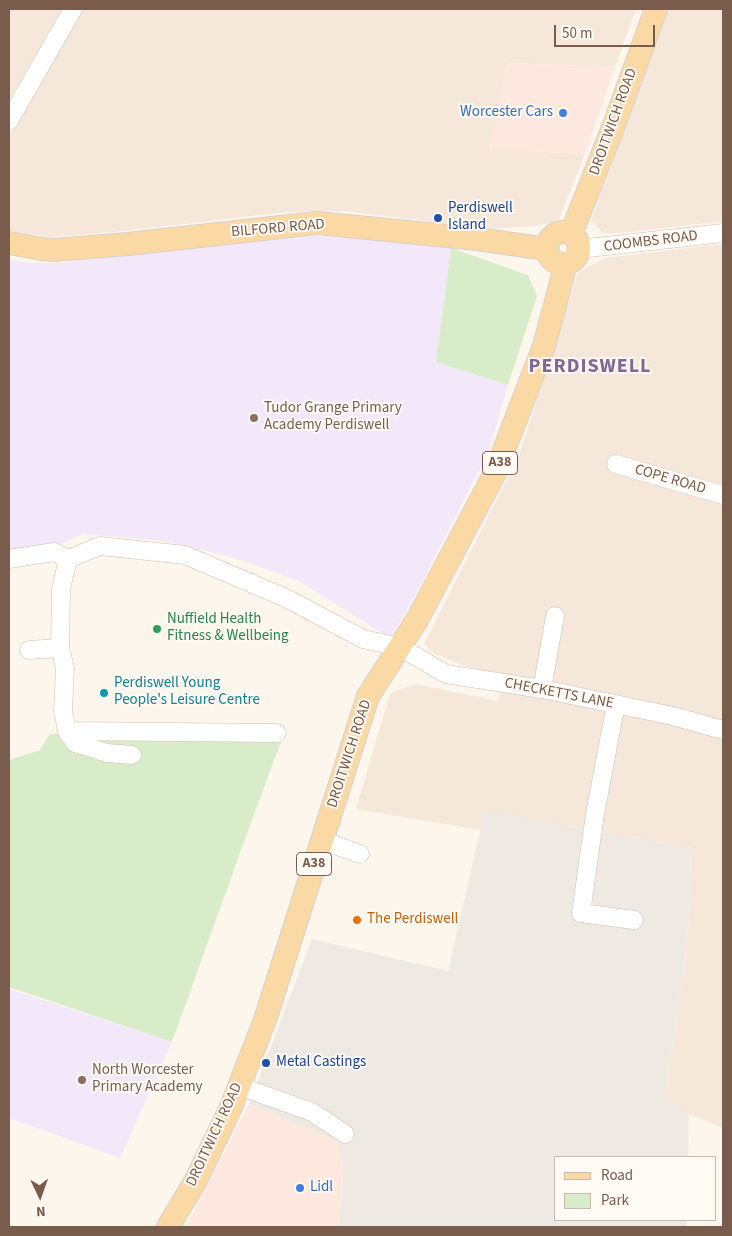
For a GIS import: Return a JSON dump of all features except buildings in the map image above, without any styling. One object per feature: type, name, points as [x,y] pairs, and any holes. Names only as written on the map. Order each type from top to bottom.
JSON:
[{"type":"main road","name":"DROITWICH ROAD","points":[[168,1227],[196,1180],[239,1086],[265,1020],[368,696],[417,620],[496,472],[544,346],[571,249],[575,224],[614,125],[656,9]]},
{"type":"main road","name":"BILFORD ROAD","points":[[9,242],[54,250],[128,244],[317,223],[477,239],[547,249],[549,239],[555,234],[562,232],[571,249]]},
{"type":"street","points":[[9,121],[73,9]]},
{"type":"street","name":"COOMBS ROAD","points":[[571,249],[723,233]]},
{"type":"street","name":"COPE ROAD","points":[[616,464],[723,495]]},
{"type":"street","name":"CHECKETTS LANE","points":[[68,559],[100,546],[185,555],[288,599],[363,639],[400,648],[446,674],[542,689],[673,716],[723,730]]},
{"type":"street","points":[[9,559],[54,552],[68,559],[61,589],[60,648],[65,668],[63,711],[67,731],[75,743],[107,753],[132,755]]},
{"type":"street","points":[[542,689],[554,616]]},
{"type":"street","points":[[29,650],[60,648]]},
{"type":"street","points":[[616,704],[595,814],[581,913],[634,920]]},
{"type":"street","points":[[67,731],[277,733]]},
{"type":"street","points":[[322,840],[360,854]]},
{"type":"street","points":[[239,1086],[312,1112],[345,1134]]},
{"type":"shaded area","points":[[9,9],[62,9],[9,101]]},
{"type":"shaded area","points":[[83,9],[636,9],[615,67],[507,63],[489,149],[585,154],[558,221],[536,226],[487,229],[346,211],[287,212],[114,232],[49,237],[9,231],[9,136],[74,21]]},
{"type":"shaded area","points":[[667,9],[723,9],[723,221],[622,233],[603,233],[591,221]]},
{"type":"shaded area","points":[[507,63],[615,67],[585,154],[489,149]]},
{"type":"shaded area","name":"Tudor Grange Primary Academy Perdiswell","points":[[315,236],[451,248],[436,362],[508,385],[489,451],[417,592],[390,638],[299,581],[235,558],[163,541],[83,534],[57,546],[9,552],[9,259],[28,263],[60,263],[268,239]]},
{"type":"shaded area","points":[[723,244],[723,1128],[689,1114],[665,1097],[685,959],[691,848],[485,810],[481,830],[356,809],[390,693],[416,684],[498,701],[504,675],[468,667],[433,653],[424,644],[519,455],[578,272],[605,258]]},
{"type":"shaded area","points":[[485,810],[691,848],[685,959],[665,1097],[689,1114],[688,1156],[554,1156],[554,1221],[687,1221],[687,1227],[339,1227],[343,1175],[338,1141],[249,1104],[312,939],[448,971]]},
{"type":"shaded area","name":"North Worcester Primary Academy","points":[[9,989],[172,1042],[120,1158],[9,1118]]},
{"type":"shaded area","points":[[249,1104],[338,1141],[343,1175],[339,1227],[186,1227]]},
{"type":"green space","points":[[451,248],[528,275],[537,296],[508,385],[436,362]]},
{"type":"green space","points":[[60,733],[283,737],[172,1042],[9,987],[9,760],[40,750],[49,735]]},
{"type":"place","name":"Worcester Cars","points":[[563,113]]},
{"type":"place","name":"Perdiswell Island","points":[[438,218]]},
{"type":"place","name":"Tudor Grange Primary Academy Perdiswell","points":[[254,418]]},
{"type":"place","name":"Nuffield Health Fitness & Wellbeing","points":[[157,629]]},
{"type":"place","name":"Perdiswell Young People's Leisure Centre","points":[[104,693]]},
{"type":"place","name":"The Perdiswell","points":[[357,920]]},
{"type":"place","name":"Metal Castings","points":[[266,1063]]},
{"type":"place","name":"North Worcester Primary Academy","points":[[82,1080]]},
{"type":"place","name":"Lidl","points":[[300,1188]]},
{"type":"district","name":"PERDISWELL","points":[[590,368]]}]
